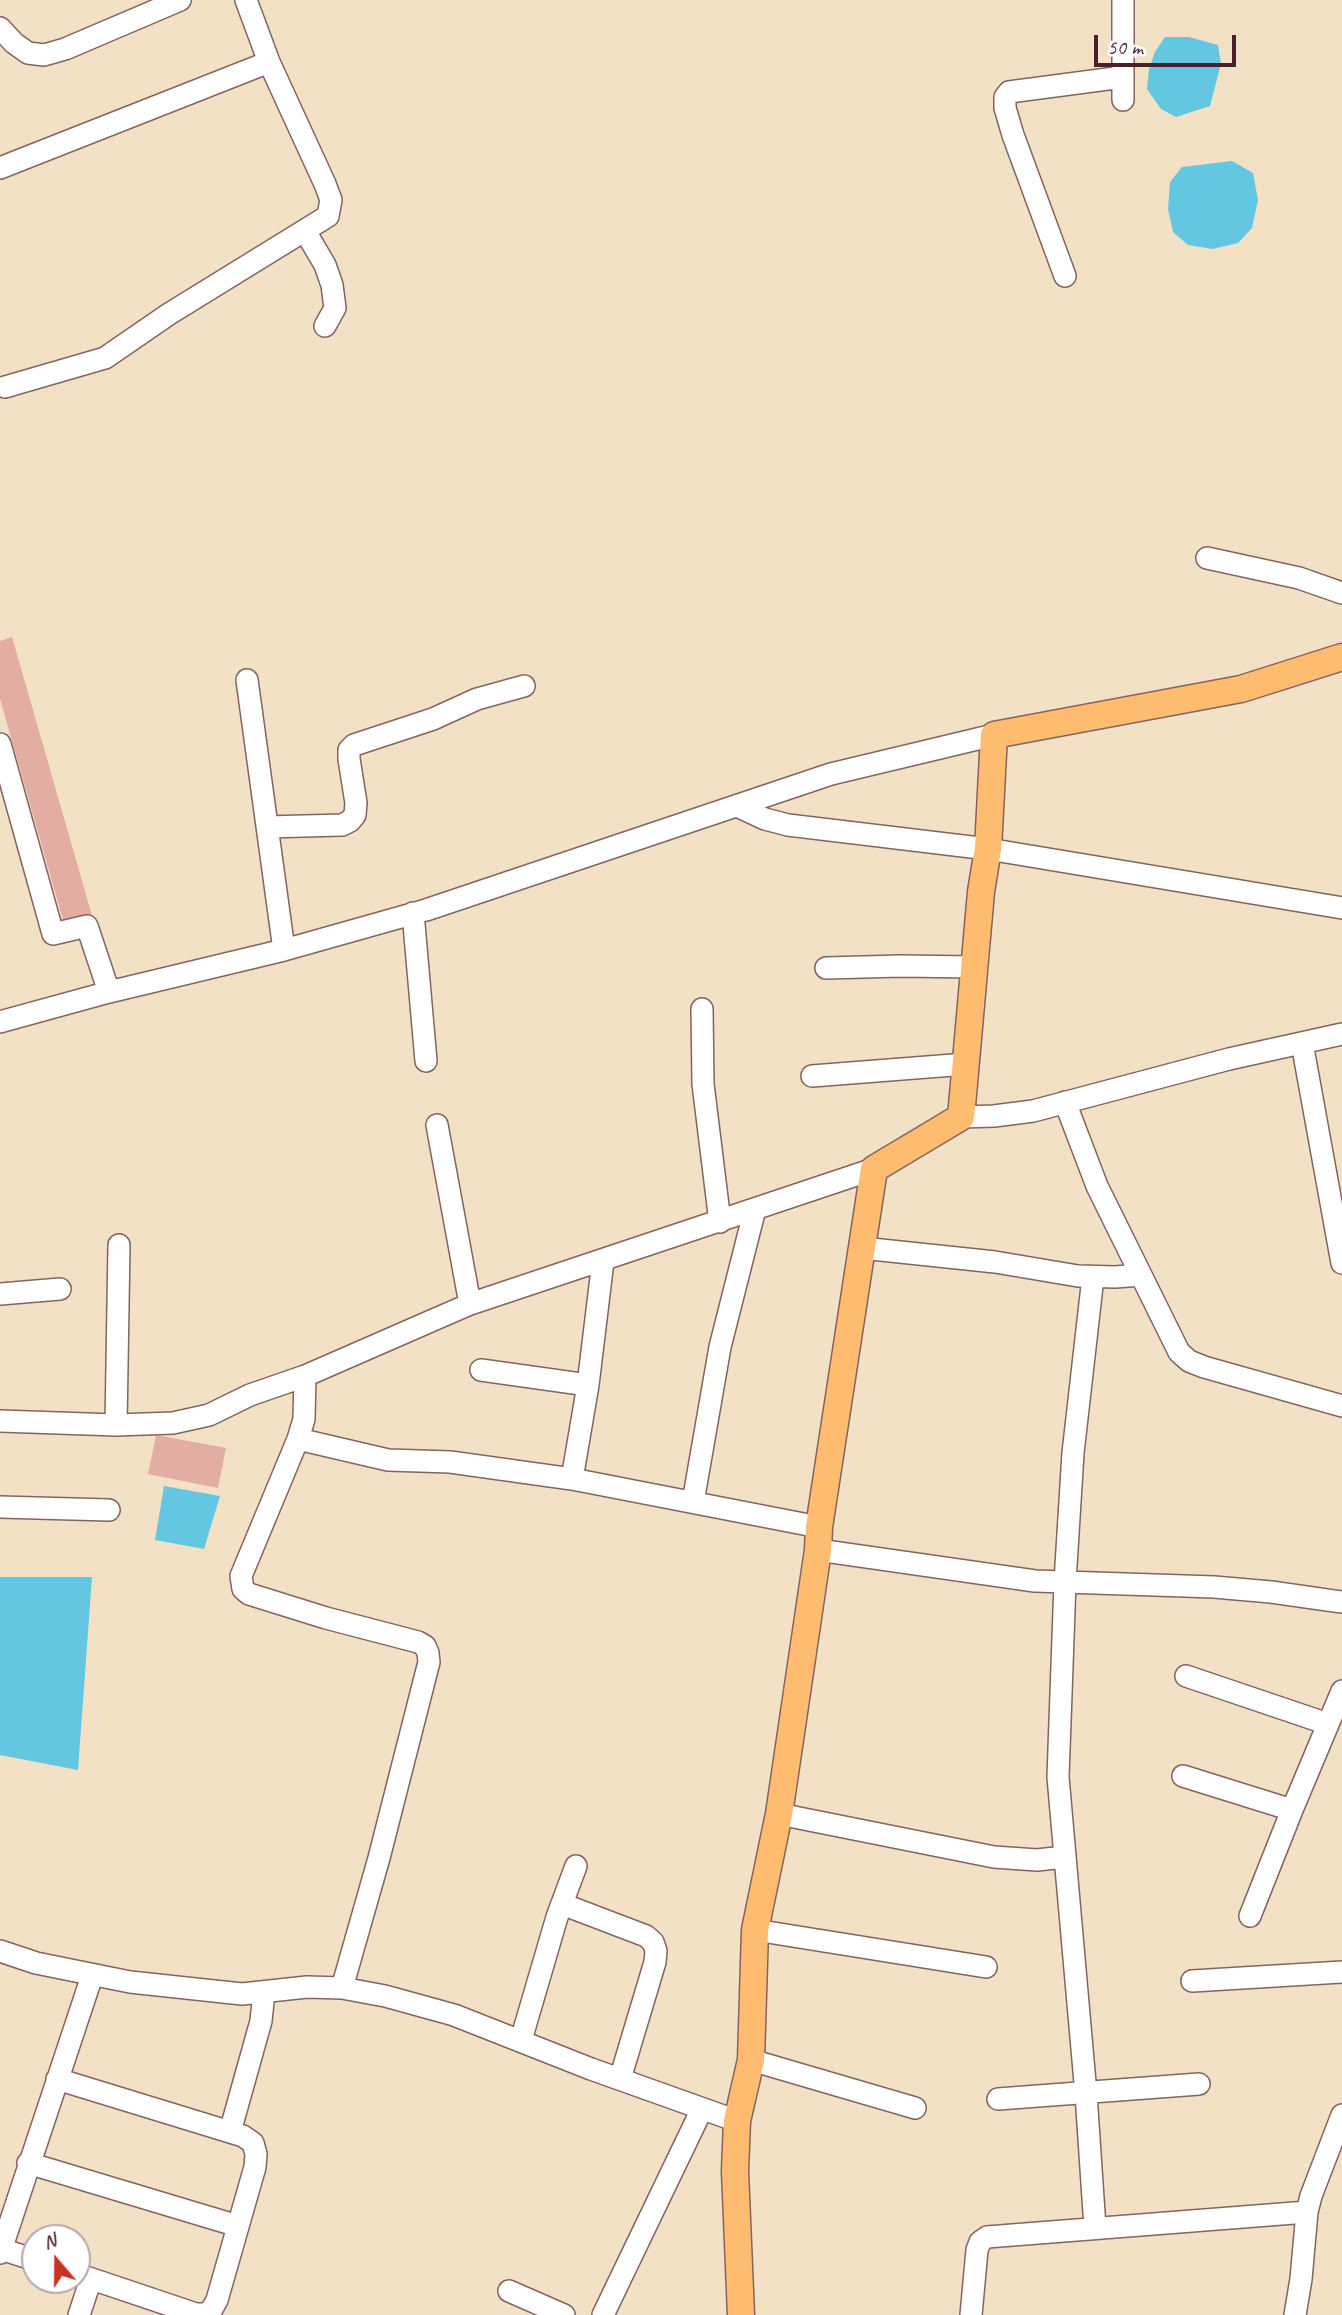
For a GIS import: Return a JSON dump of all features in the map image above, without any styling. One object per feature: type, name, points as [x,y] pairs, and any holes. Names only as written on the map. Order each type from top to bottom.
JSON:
[{"type":"main road","points":[[741,2315],[735,2172],[737,2121],[751,2060],[755,1930],[779,1814],[874,1169],[961,1117],[981,892],[988,849],[994,735],[1241,689],[1342,657]]},
{"type":"street","points":[[0,28],[28,53],[44,55],[65,49],[180,0]]},
{"type":"street","points":[[5,387],[105,358],[169,314],[328,216],[331,200],[269,62],[246,0]]},
{"type":"street","points":[[1123,0],[1123,100]]},
{"type":"street","points":[[0,169],[269,62]]},
{"type":"street","points":[[1065,276],[1013,135],[1004,108],[1005,97],[1009,92],[1123,77]]},
{"type":"street","points":[[305,231],[325,265],[332,285],[335,308],[325,326]]},
{"type":"street","points":[[1207,558],[1299,578],[1342,593]]},
{"type":"street","points":[[247,680],[284,950]]},
{"type":"street","points":[[267,827],[342,825],[350,821],[355,814],[356,803],[349,750],[354,745],[433,719],[477,699],[524,686]]},
{"type":"street","points":[[0,1022],[108,992],[284,950],[413,914],[831,774],[994,735]]},
{"type":"street","points":[[0,744],[52,934],[87,926],[108,992]]},
{"type":"street","points":[[737,806],[765,819],[788,825],[988,849],[1342,908]]},
{"type":"street","points":[[413,914],[426,1061]]},
{"type":"street","points":[[826,968],[974,967]]},
{"type":"street","points":[[702,1009],[704,1096],[720,1222]]},
{"type":"street","points":[[961,1117],[1032,1111],[1229,1059],[1342,1034]]},
{"type":"street","points":[[1302,1043],[1342,1263]]},
{"type":"street","points":[[812,1076],[966,1064]]},
{"type":"street","points":[[1065,1102],[1097,1186],[1179,1352],[1189,1362],[1342,1406]]},
{"type":"street","points":[[437,1125],[470,1304]]},
{"type":"street","points":[[0,1421],[116,1425],[173,1423],[208,1415],[470,1304],[874,1169]]},
{"type":"street","points":[[693,1502],[720,1347],[755,1209]]},
{"type":"street","points":[[116,1425],[119,1245]]},
{"type":"street","points":[[862,1248],[995,1262],[1093,1277],[1141,1275]]},
{"type":"street","points":[[572,1479],[588,1385],[603,1261]]},
{"type":"street","points":[[1093,1277],[1073,1453],[1058,1777],[1095,2228]]},
{"type":"street","points":[[0,1294],[60,1289]]},
{"type":"street","points":[[481,1370],[588,1385]]},
{"type":"street","points":[[305,1376],[304,1419],[241,1576],[243,1589],[249,1594],[326,1618],[418,1642],[425,1646],[429,1662],[379,1858],[342,1988]]},
{"type":"street","points":[[298,1439],[388,1460],[450,1462],[572,1479],[693,1502],[818,1538],[1035,1581],[1214,1587],[1342,1602]]},
{"type":"street","points":[[0,1507],[108,1510]]},
{"type":"street","points":[[1186,1676],[1328,1724]]},
{"type":"street","points":[[1250,1916],[1342,1691]]},
{"type":"street","points":[[1183,1776],[1292,1810]]},
{"type":"street","points":[[779,1814],[993,1857],[1037,1860],[1065,1857]]},
{"type":"street","points":[[520,2040],[576,1866]]},
{"type":"street","points":[[562,1904],[646,1936],[653,1942],[656,1951],[620,2079]]},
{"type":"street","points":[[755,1930],[986,1967]]},
{"type":"street","points":[[0,1951],[36,1963],[92,1976],[242,1994],[307,1987],[342,1988],[385,1996],[454,2015],[737,2121]]},
{"type":"street","points":[[1192,1981],[1342,1972]]},
{"type":"street","points":[[21,2256],[1,2251],[92,1976]]},
{"type":"street","points":[[230,2132],[261,2021],[264,1992]]},
{"type":"street","points":[[751,2060],[915,2108]]},
{"type":"street","points":[[57,2078],[243,2136],[253,2143],[256,2154],[255,2167],[238,2226],[212,2309],[206,2314],[176,2311],[91,2280]]},
{"type":"street","points":[[998,2099],[1199,2084]]},
{"type":"street","points":[[603,2315],[702,2109]]},
{"type":"street","points":[[1295,2315],[1307,2212],[1342,2115]]},
{"type":"street","points":[[29,2163],[238,2226]]},
{"type":"street","points":[[971,2315],[977,2250],[980,2242],[987,2237],[1307,2212]]},
{"type":"street","points":[[79,2315],[82,2294]]},
{"type":"street","points":[[515,2301],[564,2315]]},
{"type":"water","points":[[1165,37],[1189,37],[1218,45],[1221,64],[1210,106],[1176,117],[1161,109],[1147,89],[1149,69],[1155,52]]},
{"type":"water","points":[[1232,161],[1253,173],[1258,200],[1252,228],[1238,243],[1213,249],[1188,245],[1173,232],[1168,209],[1170,182],[1182,167]]},
{"type":"water","points":[[164,1486],[220,1496],[204,1549],[155,1540]]},
{"type":"water","points":[[0,1577],[92,1577],[78,1770],[0,1755]]},
{"type":"building","points":[[12,637],[93,919],[65,927],[0,699],[0,641]]},
{"type":"building","points":[[156,1435],[226,1448],[218,1488],[148,1474]]}]
